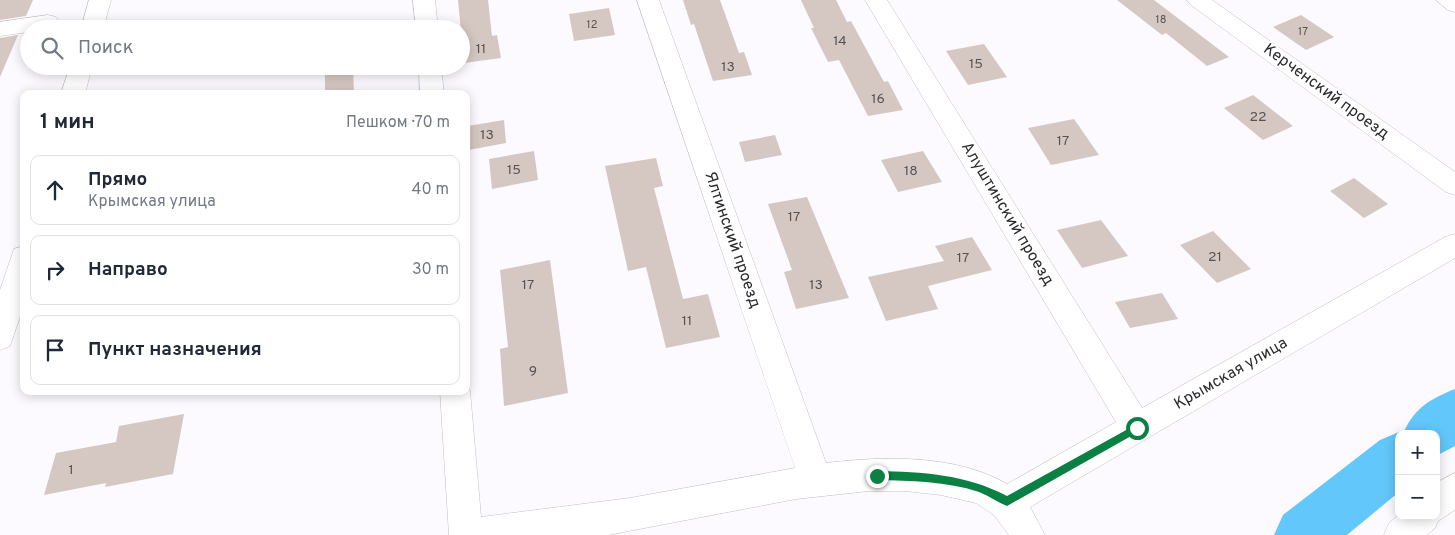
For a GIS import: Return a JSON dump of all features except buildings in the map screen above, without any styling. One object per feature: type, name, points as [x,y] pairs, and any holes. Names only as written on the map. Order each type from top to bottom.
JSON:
[{"type":"street","points":[[94,20],[100,0]]},
{"type":"street","points":[[424,0],[426,20]]},
{"type":"street","name":"Ялтинский проезд","points":[[648,0],[816,480]]},
{"type":"street","name":"Алуштинский проезд","points":[[876,0],[1137,428]]},
{"type":"street","name":"Керченский проезд","points":[[1198,0],[1455,184]]},
{"type":"street","points":[[1447,0],[1455,5]]},
{"type":"street","points":[[0,28],[20,26]]},
{"type":"street","points":[[73,90],[78,75]]},
{"type":"street","points":[[431,75],[432,90]]},
{"type":"street","name":"Крымская улица","points":[[1007,502],[1455,245]]},
{"type":"street","points":[[0,337],[20,270]]},
{"type":"street","points":[[455,395],[466,535]]},
{"type":"street","points":[[472,535],[650,512],[816,480],[877,476],[925,477],[964,483],[984,489],[1007,502],[1028,535]]},
{"type":"street","points":[[1440,502],[1455,489]]},
{"type":"street","points":[[1401,535],[1419,520]]},
{"type":"waterway","points":[[1434,430],[1455,413]]},
{"type":"waterway","points":[[1303,535],[1395,461]]},
{"type":"route","points":[[877,476],[925,477],[964,483],[984,489],[1007,502],[1137,428]]}]
